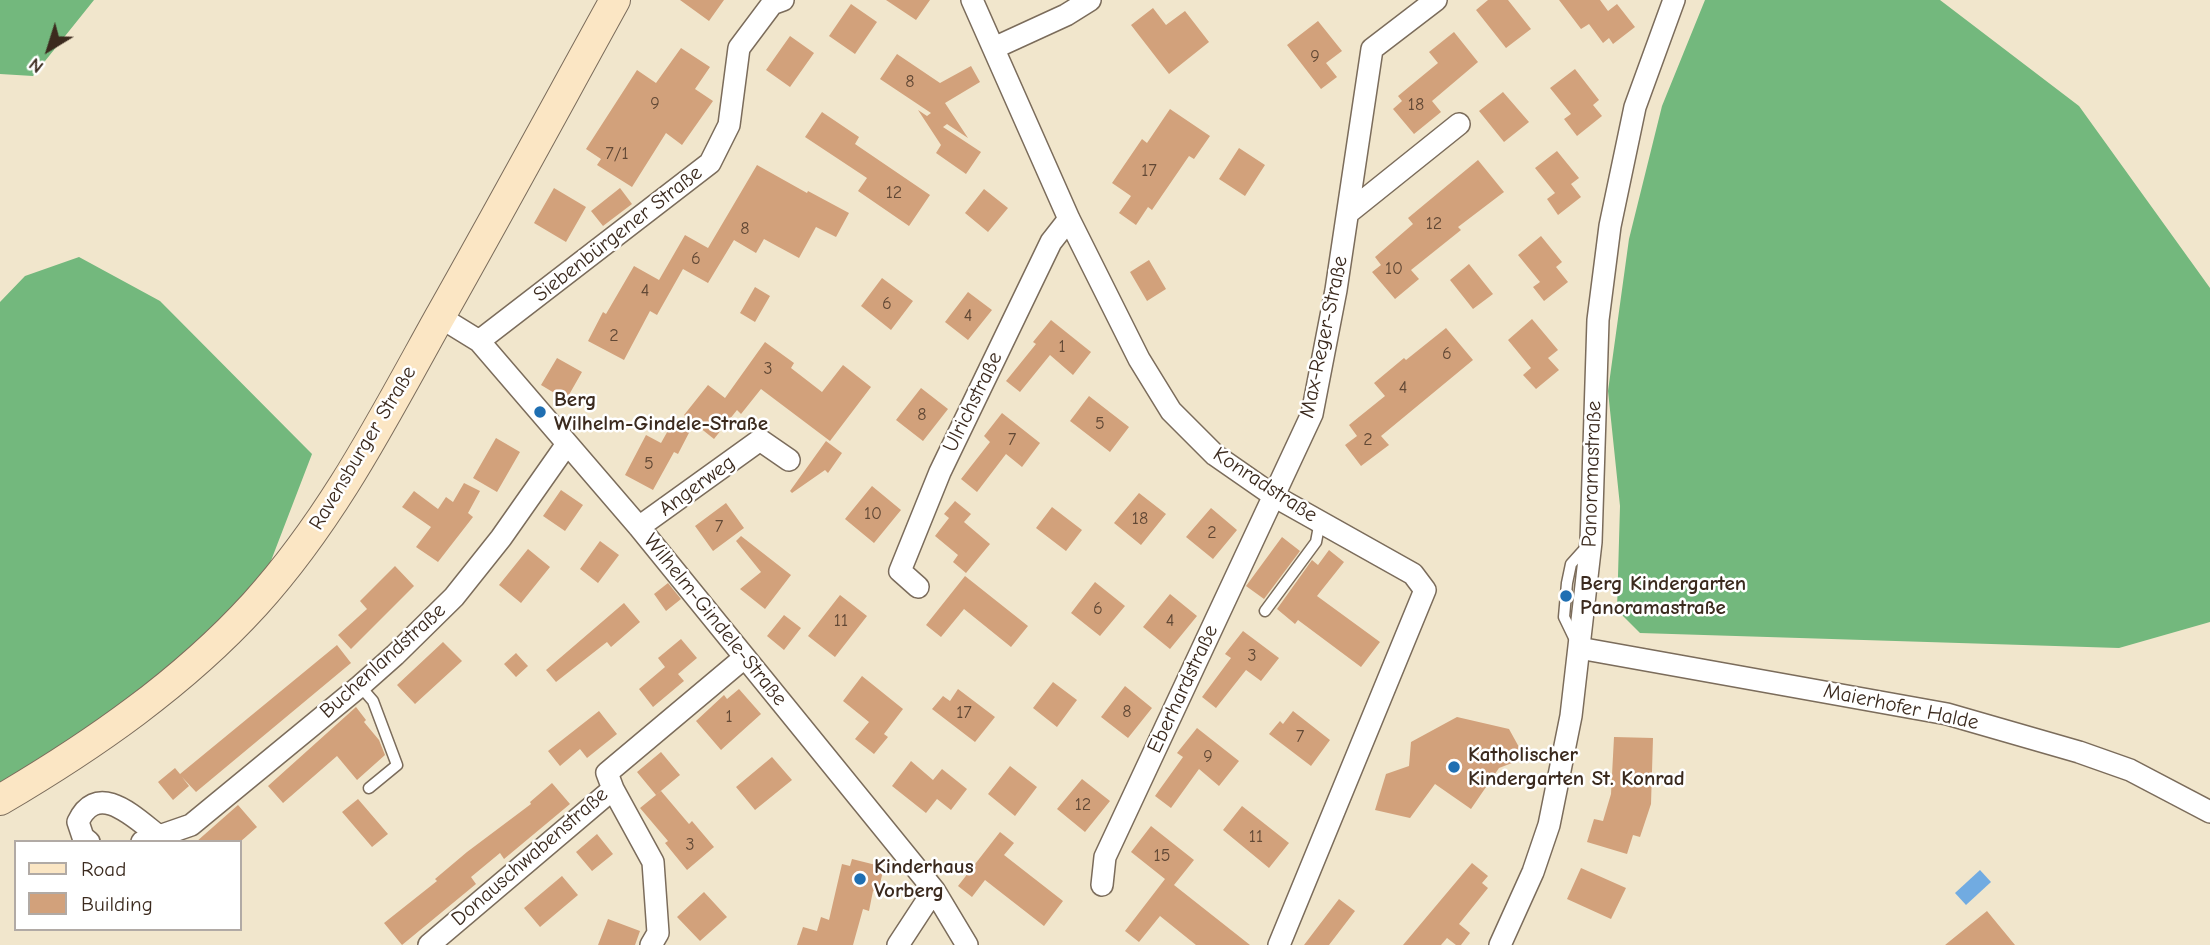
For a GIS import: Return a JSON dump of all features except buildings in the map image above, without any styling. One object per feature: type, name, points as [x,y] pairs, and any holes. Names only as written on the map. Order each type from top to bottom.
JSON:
[{"type":"main road","name":"Ravensburger Straße","points":[[0,800],[102,735],[155,697],[197,661],[254,605],[292,560],[331,506],[368,447],[615,0]]},
{"type":"street","name":"Siebenbürgener Straße","points":[[479,341],[710,163],[729,125],[739,48],[772,4],[783,0]]},
{"type":"street","name":"Konradstraße","points":[[972,0],[1069,219],[1139,359],[1171,411],[1215,455],[1274,496],[1413,574],[1425,590],[1279,945]]},
{"type":"street","points":[[994,48],[1066,15],[1090,0]]},
{"type":"street","name":"Max-Reger-Straße","points":[[1274,496],[1312,414],[1336,290],[1372,49],[1436,0]]},
{"type":"street","name":"Panoramastraße","points":[[1500,945],[1533,872],[1549,825],[1571,716],[1591,542],[1598,320],[1610,226],[1635,107],[1674,0]]},
{"type":"street","points":[[1348,213],[1459,124]]},
{"type":"street","name":"Ulrichstraße","points":[[918,587],[900,571],[940,472],[1051,242],[1069,219]]},
{"type":"street","name":"Wilhelm-Gindele-Straße","points":[[440,317],[479,341],[639,527],[934,890],[967,945]]},
{"type":"street","name":"Angerweg","points":[[639,527],[760,440],[789,460]]},
{"type":"street","name":"Buchenlandstraße","points":[[86,840],[78,822],[85,808],[97,802],[117,805],[151,839],[191,825],[360,686],[454,597],[501,538],[567,444]]},
{"type":"street","name":"Eberhardstraße","points":[[1102,885],[1105,857],[1274,496]]},
{"type":"street","name":"Maierhofer Halde","points":[[1579,648],[1947,714],[2130,770],[2210,811]]},
{"type":"street","name":"Donauschwabenstraße","points":[[429,945],[613,789],[607,773],[744,658]]},
{"type":"street","points":[[613,789],[653,862],[658,933],[651,945]]},
{"type":"street","points":[[898,945],[934,890]]},
{"type":"lane","points":[[1265,611],[1316,542],[1320,521]]},
{"type":"lane","points":[[360,686],[373,701],[397,765],[369,788]]},
{"type":"green space","points":[[0,0],[94,0],[33,76],[0,74]]},
{"type":"green space","points":[[1705,0],[1940,0],[2079,106],[2210,288],[2210,622],[2119,648],[1640,633],[1617,610],[1620,506],[1608,391],[1629,239],[1662,106]]},
{"type":"green space","points":[[79,257],[160,301],[312,454],[254,605],[0,800],[0,302],[25,276]]},
{"type":"water","points":[[1980,870],[1991,882],[1966,905],[1955,893]]},
{"type":"place","name":"Berg Wilhelm-Gindele-Straße","points":[[540,412]]},
{"type":"place","name":"Berg Kindergarten Panoramastraße","points":[[1566,596]]},
{"type":"place","name":"Katholischer Kindergarten St. Konrad","points":[[1454,767]]},
{"type":"place","name":"Kinderhaus Vorberg","points":[[860,879]]}]
